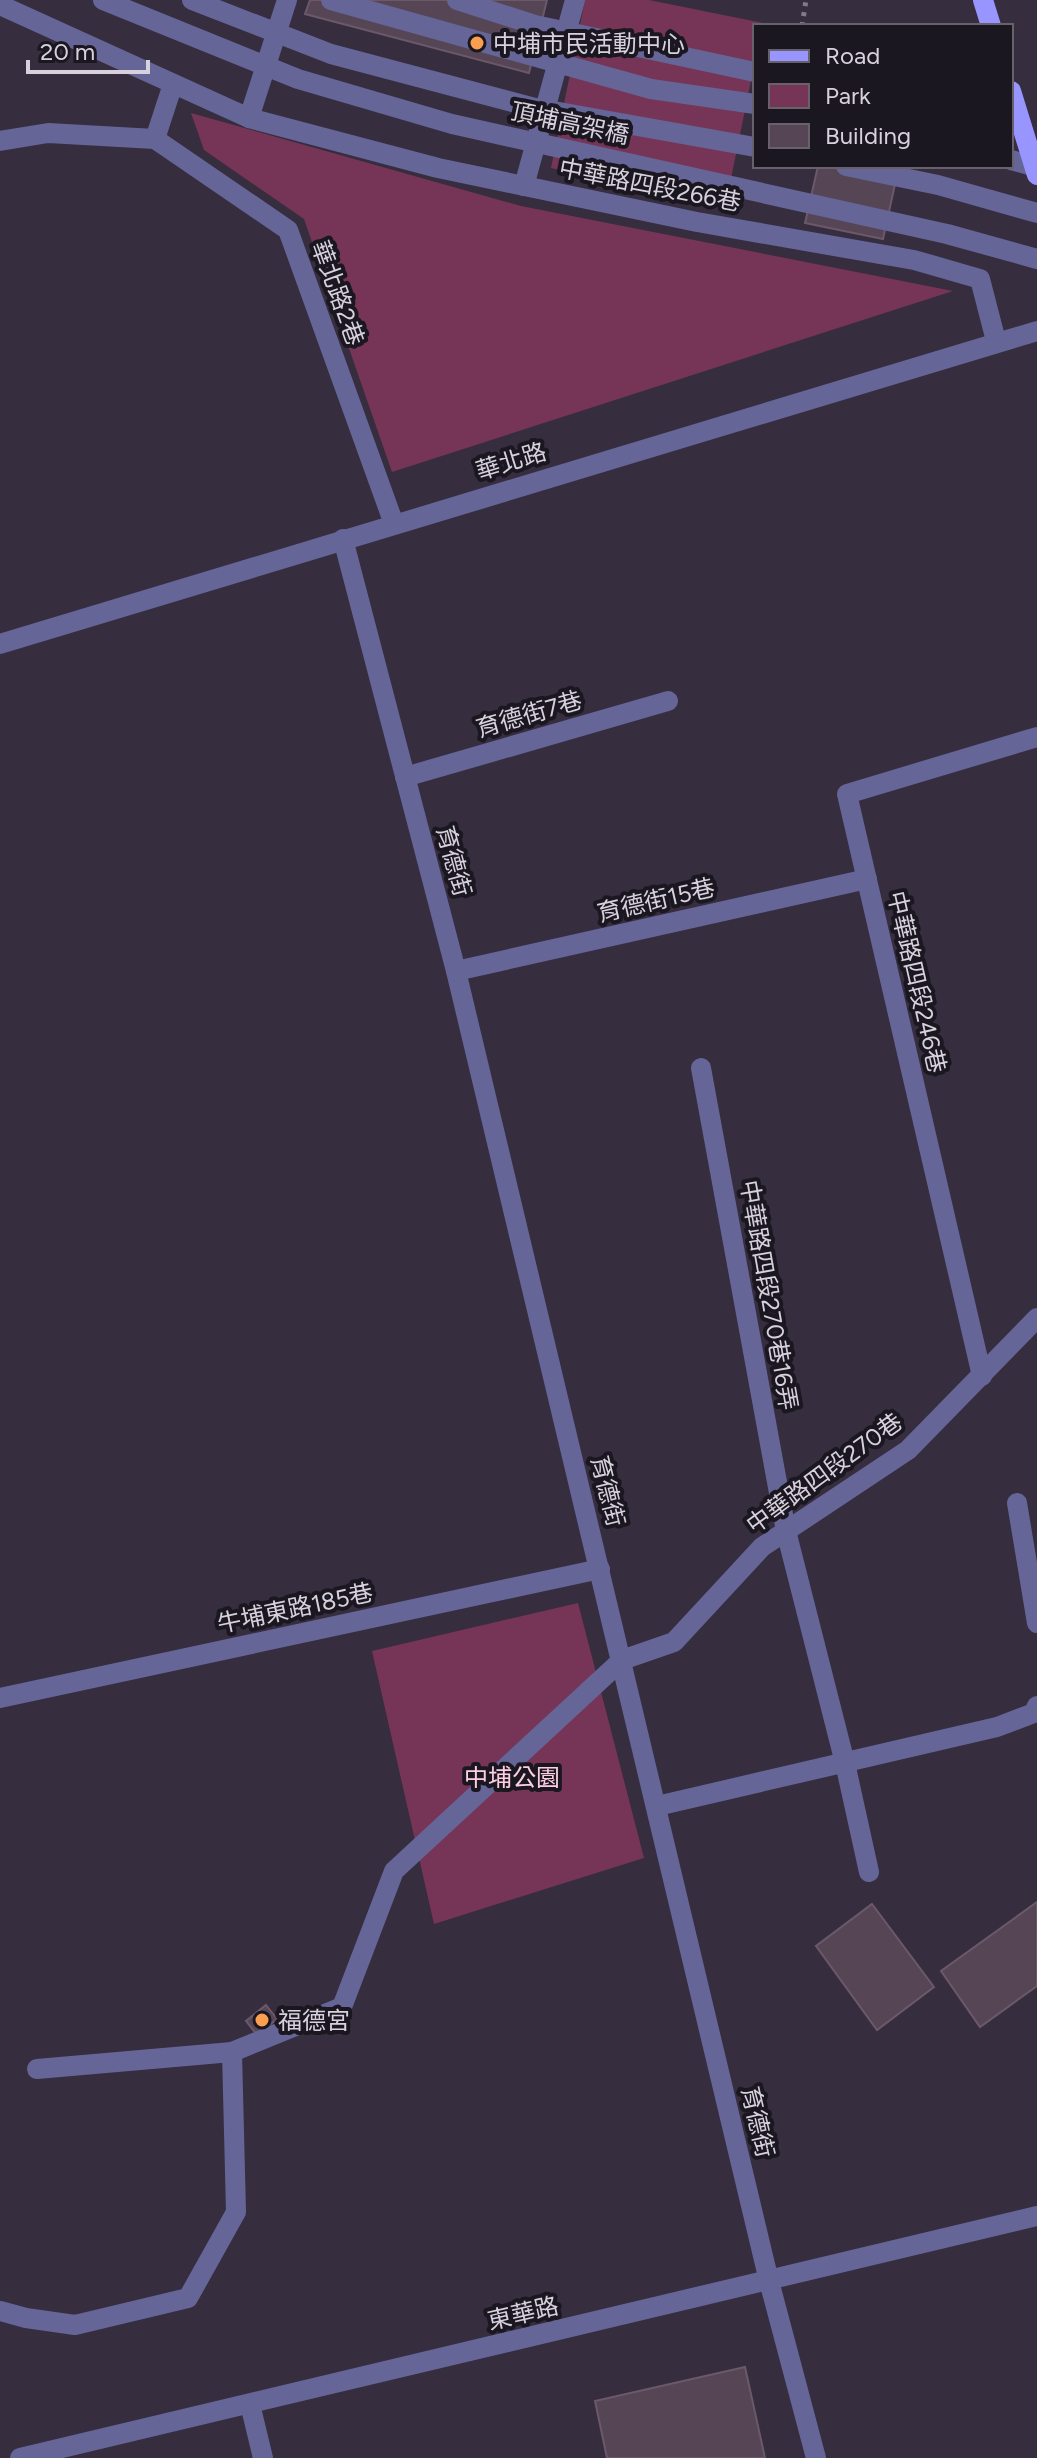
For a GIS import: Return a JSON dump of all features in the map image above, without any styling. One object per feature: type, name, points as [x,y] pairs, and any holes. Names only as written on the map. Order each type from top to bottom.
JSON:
[{"type":"main road","points":[[983,0],[990,24]]},
{"type":"main road","points":[[1013,97],[1037,175]]},
{"type":"street","name":"頂埔高架橋","points":[[103,0],[298,79],[452,124],[947,234],[1037,259]]},
{"type":"street","name":"頂埔高架橋","points":[[192,0],[331,54],[531,107],[753,147]]},
{"type":"street","points":[[249,118],[287,0]]},
{"type":"street","points":[[331,0],[651,89],[753,104]]},
{"type":"street","points":[[457,0],[535,25],[753,72]]},
{"type":"street","points":[[524,186],[575,0]]},
{"type":"street","name":"中華路四段266巷","points":[[0,5],[249,118],[438,168],[697,222],[914,260],[980,279],[996,341]]},
{"type":"street","points":[[0,141],[48,133],[155,139],[173,84]]},
{"type":"street","points":[[1013,123],[1037,129]]},
{"type":"street","name":"華北路2巷","points":[[155,139],[288,230],[394,524]]},
{"type":"street","points":[[1013,161],[1037,167]]},
{"type":"street","points":[[856,168],[938,185],[1037,213]]},
{"type":"street","name":"華北路","points":[[0,644],[1037,331]]},
{"type":"street","name":"育德街","points":[[343,539],[456,971],[769,2281],[816,2458]]},
{"type":"street","name":"育德街7巷","points":[[405,777],[668,701]]},
{"type":"street","name":"中華路四段246巷","points":[[982,1376],[847,794],[1037,737]]},
{"type":"street","name":"育德街15巷","points":[[456,971],[867,879]]},
{"type":"street","name":"中華路四段270巷16弄","points":[[701,1068],[786,1531],[845,1763],[869,1872]]},
{"type":"street","name":"中華路四段270巷","points":[[37,2069],[232,2052],[342,2007],[394,1871],[622,1660],[674,1642],[762,1547],[908,1450],[1037,1318]]},
{"type":"street","points":[[1017,1503],[1037,1623]]},
{"type":"street","name":"牛埔東路185巷","points":[[0,1698],[600,1569]]},
{"type":"street","points":[[657,1806],[997,1727],[1034,1713],[1037,1706]]},
{"type":"street","points":[[0,2311],[75,2325],[188,2298],[236,2212],[232,2052]]},
{"type":"street","name":"東華路","points":[[20,2458],[1037,2216]]},
{"type":"street","points":[[250,2404],[263,2458]]},
{"type":"path","points":[[802,24],[806,0]]},
{"type":"green space","points":[[585,0],[649,0],[763,23],[753,24],[753,71],[726,203],[551,168]]},
{"type":"green space","points":[[191,113],[521,206],[953,291],[392,472],[304,219],[204,150]]},
{"type":"green space","name":"中埔公園","points":[[578,1603],[644,1858],[434,1924],[372,1651]]},
{"type":"building","name":"中埔市民活動中心","points":[[310,0],[547,0],[529,73],[305,14]]},
{"type":"building","points":[[818,168],[899,168],[883,239],[805,223]]},
{"type":"building","points":[[1037,1902],[1037,1986],[980,2027],[941,1971]]},
{"type":"building","points":[[872,1904],[934,1987],[877,2030],[816,1946]]},
{"type":"building","name":"福德宮","points":[[266,2005],[277,2019],[257,2035],[246,2021]]},
{"type":"building","points":[[745,2367],[765,2458],[607,2458],[595,2401]]},
{"type":"place","name":"中埔市民活動中心","points":[[477,43]]},
{"type":"place","name":"福德宮","points":[[262,2020]]}]
